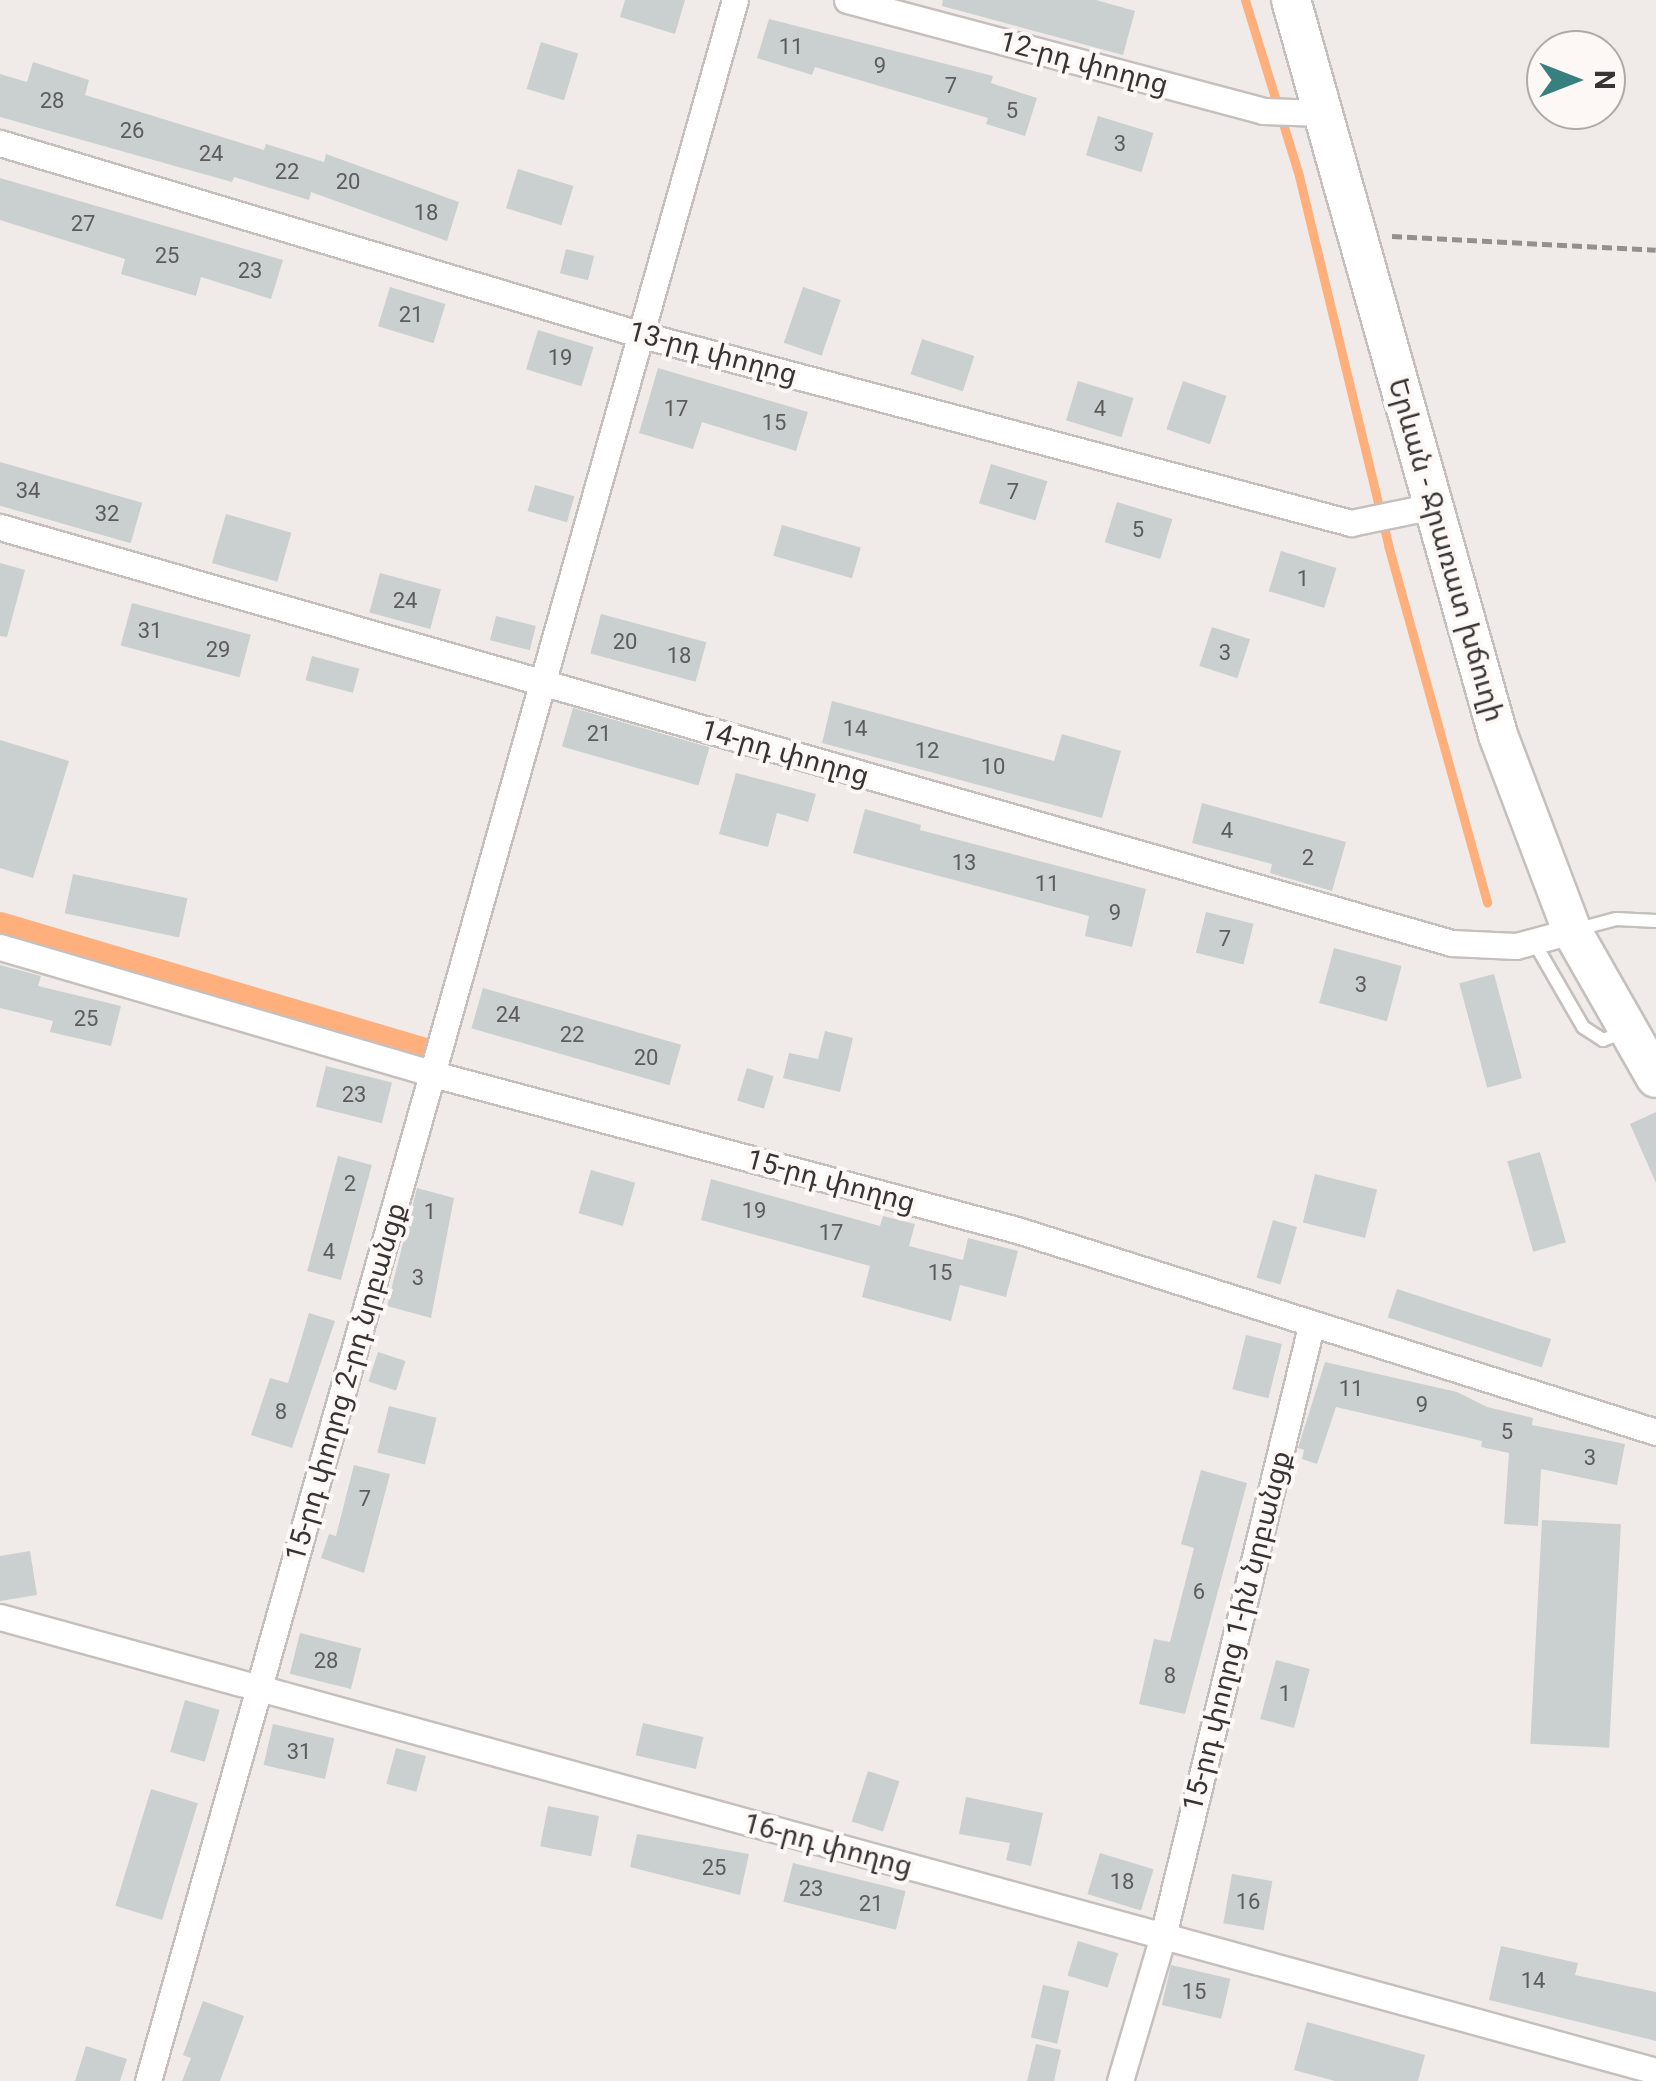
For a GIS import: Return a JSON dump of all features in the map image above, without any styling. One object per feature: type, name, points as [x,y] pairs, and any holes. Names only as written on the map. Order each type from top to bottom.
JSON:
[{"type":"main road","name":"Երևան - Ջրառատ խճուղի","points":[[1291,0],[1315,112],[1360,245],[1498,735],[1572,930],[1656,1078]]},
{"type":"street","name":"15-րդ փողոց 2-րդ նրբանցք","points":[[148,2081],[256,1689],[437,1075],[538,682],[642,335],[736,0]]},
{"type":"street","name":"12-րդ փողոց","points":[[847,0],[1262,111],[1315,112]]},
{"type":"street","name":"13-րդ փողոց","points":[[0,142],[642,335],[1351,523],[1433,506]]},
{"type":"street","name":"14-րդ փողոց","points":[[0,528],[1452,943],[1534,942],[1572,930]]},
{"type":"street","name":"15-րդ փողոց","points":[[0,947],[437,1075],[1017,1230],[1310,1326],[1656,1432]]},
{"type":"street","name":"15-րդ փողոց 1-ին նրբանցք","points":[[1120,2081],[1164,1936],[1310,1326]]},
{"type":"street","name":"16-րդ փողոց","points":[[0,1617],[1656,2071]]},
{"type":"lane","points":[[1572,930],[1616,919],[1656,922]]},
{"type":"lane","points":[[1534,942],[1583,1027],[1603,1040],[1628,1030]]},
{"type":"path","points":[[1360,245],[1398,234],[1656,250]]},
{"type":"building","points":[[625,0],[685,0],[675,34],[620,17]]},
{"type":"building","points":[[943,0],[1096,0],[1135,11],[1123,55],[942,6]]},
{"type":"building","points":[[769,19],[993,76],[991,83],[1037,98],[1025,136],[986,124],[988,118],[815,67],[812,75],[757,58]]},
{"type":"building","points":[[541,42],[578,53],[564,100],[527,89]]},
{"type":"building","points":[[33,62],[89,80],[85,95],[264,150],[266,144],[324,162],[326,154],[459,202],[447,241],[311,192],[309,200],[234,177],[232,182],[0,117],[0,74],[27,82]]},
{"type":"building","points":[[1098,116],[1153,133],[1141,172],[1086,155]]},
{"type":"building","points":[[518,169],[573,186],[561,225],[506,208]]},
{"type":"building","points":[[0,178],[283,260],[271,299],[201,277],[196,296],[121,274],[125,259],[0,220]]},
{"type":"building","points":[[566,249],[594,256],[588,280],[560,273]]},
{"type":"building","points":[[390,287],[445,304],[433,343],[378,326]]},
{"type":"building","points":[[803,287],[841,300],[822,356],[784,343]]},
{"type":"building","points":[[538,330],[593,347],[581,386],[526,369]]},
{"type":"building","points":[[922,339],[974,356],[963,391],[911,374]]},
{"type":"building","points":[[658,368],[808,412],[796,451],[702,422],[693,449],[639,433]]},
{"type":"building","points":[[1078,381],[1133,398],[1121,437],[1066,420]]},
{"type":"building","points":[[1183,381],[1226,396],[1210,444],[1166,429]]},
{"type":"building","points":[[0,462],[142,503],[131,543],[0,506]]},
{"type":"building","points":[[991,464],[1047,481],[1035,520],[979,503]]},
{"type":"building","points":[[535,485],[574,496],[567,522],[528,511]]},
{"type":"building","points":[[1117,502],[1172,519],[1160,559],[1105,542]]},
{"type":"building","points":[[226,514],[291,533],[277,582],[212,563]]},
{"type":"building","points":[[782,525],[861,548],[852,578],[773,556]]},
{"type":"building","points":[[1281,551],[1336,568],[1324,608],[1269,591]]},
{"type":"building","points":[[0,563],[25,570],[7,637],[0,636]]},
{"type":"building","points":[[380,573],[441,589],[430,629],[369,613]]},
{"type":"building","points":[[132,603],[251,635],[239,677],[121,646]]},
{"type":"building","points":[[601,614],[706,642],[696,682],[590,654]]},
{"type":"building","points":[[496,616],[536,626],[530,650],[490,640]]},
{"type":"building","points":[[1212,627],[1250,639],[1237,678],[1199,666]]},
{"type":"building","points":[[312,656],[359,669],[353,693],[306,680]]},
{"type":"building","points":[[832,701],[1054,761],[1062,734],[1121,751],[1102,818],[822,743]]},
{"type":"building","points":[[573,708],[709,747],[698,786],[562,746]]},
{"type":"building","points":[[0,740],[69,761],[33,878],[0,868]]},
{"type":"building","points":[[736,773],[816,794],[808,822],[777,813],[768,847],[719,834]]},
{"type":"building","points":[[1202,803],[1346,842],[1332,891],[1270,873],[1272,864],[1192,843]]},
{"type":"building","points":[[865,809],[921,825],[920,830],[1146,889],[1132,947],[1085,936],[1089,916],[853,853]]},
{"type":"building","points":[[73,874],[187,898],[179,937],[65,913]]},
{"type":"building","points":[[1206,912],[1254,924],[1243,965],[1196,953]]},
{"type":"building","points":[[1334,948],[1402,966],[1387,1021],[1319,1003]]},
{"type":"building","points":[[0,965],[41,976],[38,986],[121,1006],[111,1046],[50,1032],[53,1021],[0,1008]]},
{"type":"building","points":[[1494,974],[1522,1078],[1487,1088],[1459,983]]},
{"type":"building","points":[[483,988],[681,1045],[669,1085],[471,1028]]},
{"type":"building","points":[[825,1031],[853,1038],[840,1092],[783,1078],[789,1053],[818,1059]]},
{"type":"building","points":[[326,1066],[392,1082],[382,1123],[316,1107]]},
{"type":"building","points":[[747,1068],[774,1076],[764,1109],[737,1101]]},
{"type":"building","points":[[1656,1112],[1656,1183],[1630,1124]]},
{"type":"building","points":[[1540,1152],[1566,1242],[1533,1252],[1507,1161]]},
{"type":"building","points":[[338,1156],[372,1165],[341,1280],[307,1271]]},
{"type":"building","points":[[591,1170],[635,1183],[623,1226],[579,1213]]},
{"type":"building","points":[[1315,1174],[1377,1189],[1365,1238],[1303,1223]]},
{"type":"building","points":[[711,1179],[880,1226],[883,1216],[915,1224],[909,1246],[963,1260],[968,1238],[1018,1251],[1006,1297],[960,1285],[951,1321],[862,1297],[870,1266],[701,1220]]},
{"type":"building","points":[[417,1188],[454,1198],[431,1318],[387,1306]]},
{"type":"building","points":[[1273,1220],[1297,1227],[1280,1285],[1256,1278]]},
{"type":"building","points":[[1397,1289],[1551,1339],[1542,1368],[1388,1318]]},
{"type":"building","points":[[309,1313],[335,1321],[292,1448],[251,1435],[270,1378],[288,1383]]},
{"type":"building","points":[[1246,1335],[1282,1344],[1268,1398],[1232,1389]]},
{"type":"building","points":[[378,1352],[406,1361],[396,1390],[368,1381]]},
{"type":"building","points":[[1325,1362],[1457,1392],[1487,1407],[1533,1418],[1532,1425],[1625,1444],[1617,1485],[1541,1469],[1538,1526],[1504,1524],[1509,1453],[1481,1447],[1482,1441],[1336,1407],[1317,1464],[1302,1459],[1304,1450],[1298,1448]]},
{"type":"building","points":[[389,1406],[437,1418],[425,1464],[377,1453]]},
{"type":"building","points":[[354,1465],[390,1474],[364,1573],[321,1558],[329,1534],[336,1536]]},
{"type":"building","points":[[1201,1470],[1247,1483],[1185,1714],[1139,1704],[1154,1639],[1170,1642],[1194,1548],[1181,1544]]},
{"type":"building","points":[[1542,1520],[1621,1524],[1609,1748],[1530,1744]]},
{"type":"building","points":[[30,1551],[37,1595],[0,1601],[0,1556]]},
{"type":"building","points":[[300,1633],[361,1648],[351,1689],[290,1674]]},
{"type":"building","points":[[1276,1660],[1310,1669],[1294,1728],[1260,1719]]},
{"type":"building","points":[[185,1700],[220,1710],[205,1762],[170,1752]]},
{"type":"building","points":[[643,1723],[703,1737],[696,1769],[636,1755]]},
{"type":"building","points":[[273,1724],[334,1738],[325,1779],[264,1765]]},
{"type":"building","points":[[396,1748],[426,1756],[416,1792],[386,1784]]},
{"type":"building","points":[[868,1771],[899,1781],[883,1832],[852,1821]]},
{"type":"building","points":[[151,1789],[198,1803],[162,1920],[115,1906]]},
{"type":"building","points":[[966,1797],[1043,1813],[1031,1866],[1006,1860],[1010,1843],[959,1834]]},
{"type":"building","points":[[548,1806],[599,1816],[591,1856],[540,1846]]},
{"type":"building","points":[[637,1834],[749,1854],[740,1895],[630,1867]]},
{"type":"building","points":[[1100,1853],[1154,1869],[1141,1910],[1087,1894]]},
{"type":"building","points":[[793,1863],[906,1891],[896,1930],[783,1902]]},
{"type":"building","points":[[1232,1874],[1272,1881],[1264,1930],[1223,1923]]},
{"type":"building","points":[[1078,1941],[1118,1953],[1108,1988],[1067,1975]]},
{"type":"building","points":[[1501,1946],[1578,1963],[1575,1975],[1656,1992],[1656,2041],[1489,2000]]},
{"type":"building","points":[[1171,1965],[1230,1979],[1221,2019],[1162,2005]]},
{"type":"building","points":[[1043,1985],[1069,1991],[1057,2044],[1031,2038]]},
{"type":"building","points":[[203,2001],[244,2016],[220,2081],[182,2081],[191,2058],[183,2055]]},
{"type":"building","points":[[1307,2022],[1425,2055],[1418,2081],[1335,2081],[1294,2070]]},
{"type":"building","points":[[1036,2044],[1061,2050],[1054,2081],[1027,2081]]},
{"type":"building","points":[[86,2046],[127,2059],[120,2081],[75,2081]]},
{"type":"waterway","points":[[1245,0],[1299,176],[1388,545],[1487,903]]},
{"type":"waterway","points":[[0,926],[426,1052]]}]
